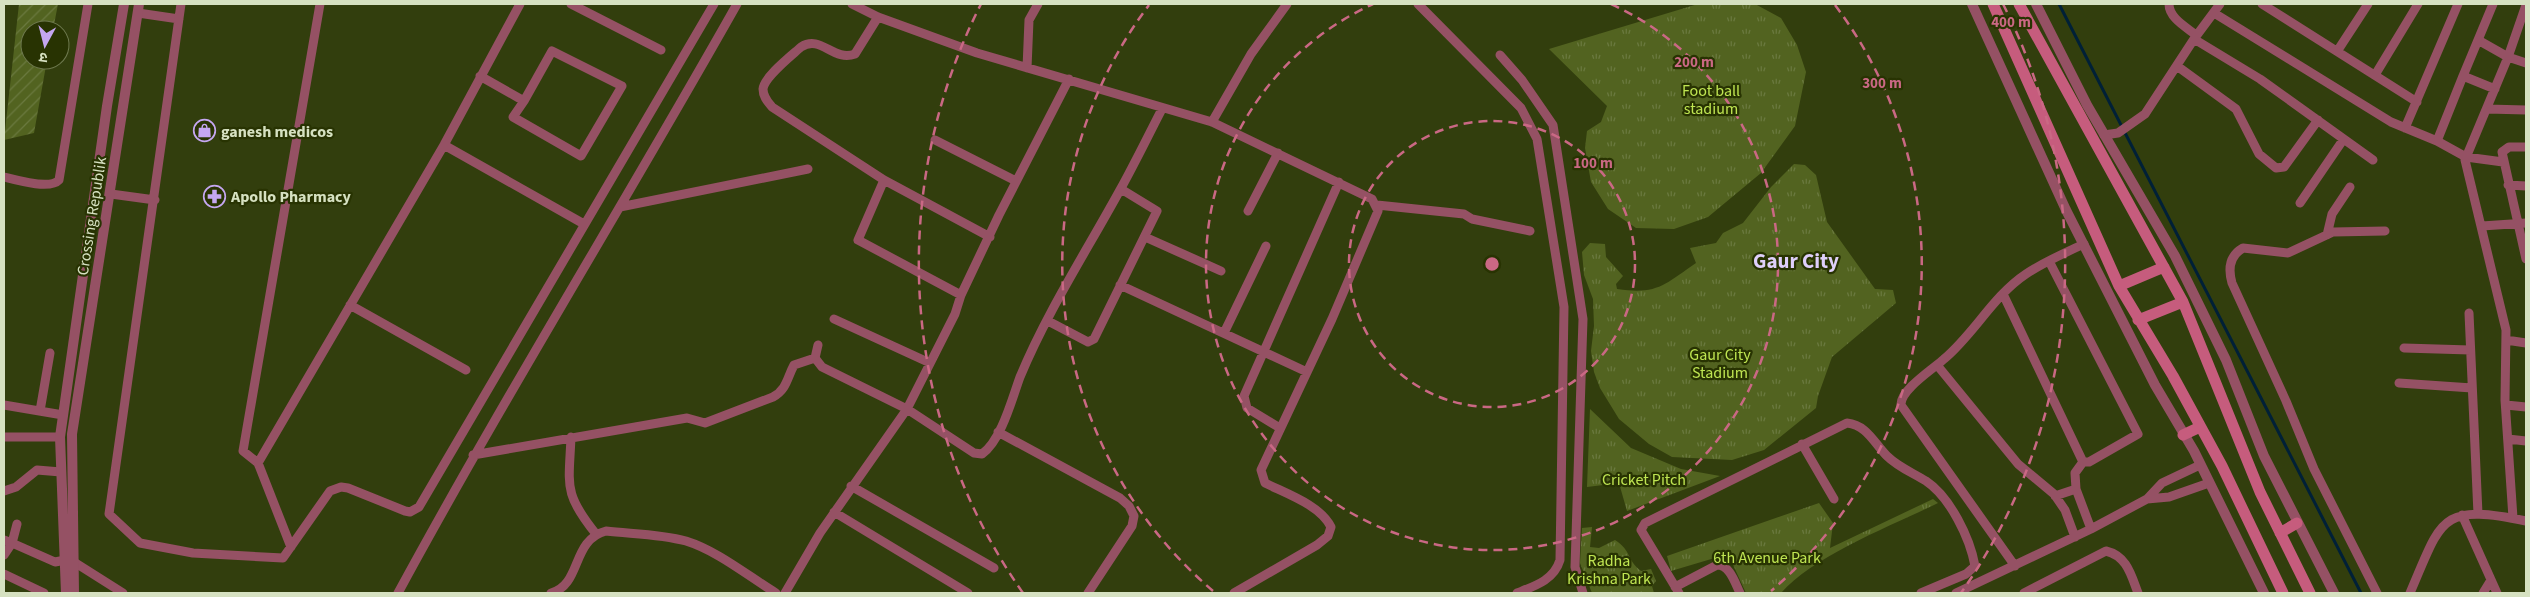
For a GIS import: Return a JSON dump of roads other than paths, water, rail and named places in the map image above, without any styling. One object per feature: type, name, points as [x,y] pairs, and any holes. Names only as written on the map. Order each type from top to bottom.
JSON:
[{"type":"main road","points":[[1993,4],[2120,286],[2200,427],[2283,593]]},
{"type":"main road","points":[[2021,7],[2183,302],[2260,492],[2310,593]]},
{"type":"main road","points":[[2120,286],[2164,267]]},
{"type":"main road","points":[[2138,320],[2183,302]]},
{"type":"main road","points":[[2183,435],[2200,427]]},
{"type":"main road","points":[[2280,533],[2297,523]]},
{"type":"street","points":[[4,177],[48,185],[59,180],[88,4]]},
{"type":"street","points":[[74,593],[69,561],[61,472],[60,437],[124,4]]},
{"type":"street","points":[[181,4],[155,200],[109,514],[140,543],[193,552],[283,558],[330,492],[335,488],[348,488],[405,511],[410,512],[419,507],[714,4]]},
{"type":"street","points":[[291,547],[258,463],[242,452],[320,4]]},
{"type":"street","points":[[258,463],[444,144],[520,4]]},
{"type":"street","points":[[571,4],[661,50]]},
{"type":"street","points":[[398,593],[473,455],[620,207],[737,4]]},
{"type":"street","points":[[852,4],[878,17],[978,53],[1069,79],[1162,109],[1212,122],[1339,182],[1372,200],[1377,205],[1378,211],[1332,319],[1261,470],[1265,483],[1326,518],[1331,527],[1328,536],[1234,593]]},
{"type":"street","points":[[1027,68],[1029,20],[1038,4]]},
{"type":"street","points":[[1212,122],[1251,54],[1287,4]]},
{"type":"street","points":[[1418,4],[1521,108],[1537,139],[1561,282],[1564,327],[1560,560],[1557,569],[1548,578],[1517,593]]},
{"type":"street","points":[[2036,4],[2104,135],[2175,256],[2226,360],[2264,456],[2334,593]]},
{"type":"street","points":[[2169,4],[2170,12],[2195,37],[2260,79],[2373,160]]},
{"type":"street","points":[[2104,135],[2118,133],[2137,122],[2145,114],[2195,37],[2220,4]]},
{"type":"street","points":[[2262,4],[2338,50],[2417,102]]},
{"type":"street","points":[[2338,50],[2368,4]]},
{"type":"street","points":[[2375,74],[2418,4]]},
{"type":"street","points":[[2405,128],[2458,4]]},
{"type":"street","points":[[2437,141],[2493,4]]},
{"type":"street","points":[[2513,518],[2506,405],[2506,340],[2499,295],[2466,157],[2495,89],[2526,5]]},
{"type":"street","points":[[1974,7],[2084,244],[2200,465],[2264,593]]},
{"type":"street","points":[[138,8],[179,19]]},
{"type":"street","name":"Crossing Republik","points":[[69,561],[72,429],[111,194],[138,8]]},
{"type":"street","points":[[2214,13],[2383,118],[2437,141],[2466,157],[2504,162]]},
{"type":"street","points":[[878,17],[856,54],[841,57],[824,46],[807,43],[768,79],[763,89],[765,98],[772,107],[884,180],[990,237]]},
{"type":"street","points":[[2478,40],[2526,63]]},
{"type":"street","points":[[552,51],[622,86],[581,156],[513,118],[524,100],[552,51]]},
{"type":"street","points":[[1500,55],[1550,116],[1555,134],[1583,319],[1575,567],[1583,593]]},
{"type":"street","points":[[2177,66],[2236,109],[2259,154],[2276,168],[2284,167],[2318,120]]},
{"type":"street","points":[[480,76],[524,100]]},
{"type":"street","points":[[2464,76],[2495,89]]},
{"type":"street","points":[[785,593],[851,486],[907,409],[955,314],[961,295],[1016,181],[1069,79]]},
{"type":"street","points":[[815,358],[822,367],[907,409],[974,453],[982,454],[989,450],[1022,373],[1067,283],[1121,189],[1162,109]]},
{"type":"street","points":[[2487,109],[2526,110]]},
{"type":"street","points":[[935,140],[1016,181]]},
{"type":"street","points":[[2300,203],[2343,140]]},
{"type":"street","points":[[444,144],[584,224]]},
{"type":"street","points":[[2526,147],[2505,148],[2502,152],[2508,185],[2522,223],[2526,258]]},
{"type":"street","points":[[1248,211],[1278,153]]},
{"type":"street","points":[[620,207],[808,169]]},
{"type":"street","points":[[884,180],[858,240],[961,295]]},
{"type":"street","points":[[1280,428],[1247,408],[1244,401],[1339,182]]},
{"type":"street","points":[[2508,185],[2526,186]]},
{"type":"street","points":[[2327,235],[2332,214],[2350,187]]},
{"type":"street","points":[[1048,321],[1091,342],[1157,211],[1121,189]]},
{"type":"street","points":[[111,194],[155,200]]},
{"type":"street","points":[[1377,205],[1464,214],[1472,219],[1530,232]]},
{"type":"street","points":[[2482,226],[2522,223]]},
{"type":"street","points":[[2376,593],[2314,469],[2286,401],[2230,277],[2230,261],[2236,252],[2243,248],[2288,253],[2340,230],[2385,231]]},
{"type":"street","points":[[1145,237],[1221,271]]},
{"type":"street","points":[[2015,566],[1901,404],[1902,397],[1906,391],[1958,346],[2003,294],[2026,274],[2084,244]]},
{"type":"street","points":[[1224,333],[1266,246]]},
{"type":"street","points":[[2049,261],[2138,434],[2089,462],[2083,462]]},
{"type":"street","points":[[1120,285],[1307,372]]},
{"type":"street","points":[[2003,294],[2083,462]]},
{"type":"street","points":[[350,305],[466,370]]},
{"type":"street","points":[[2469,313],[2478,514]]},
{"type":"street","points":[[834,319],[930,362]]},
{"type":"street","points":[[2506,340],[2526,343]]},
{"type":"street","points":[[815,358],[818,345]]},
{"type":"street","points":[[2404,348],[2470,350]]},
{"type":"street","points":[[40,412],[50,353]]},
{"type":"street","points":[[473,455],[687,418],[705,423],[780,393],[786,385],[794,365],[815,358]]},
{"type":"street","points":[[1937,365],[2006,450],[2055,496],[2065,510],[2075,537]]},
{"type":"street","points":[[2399,383],[2472,388]]},
{"type":"street","points":[[4,405],[40,412],[62,419],[72,429]]},
{"type":"street","points":[[2506,405],[2526,408]]},
{"type":"street","points":[[1740,593],[1727,569],[1722,565],[1717,565],[1677,590],[1641,530],[1645,523],[1802,444],[1847,424],[1854,424],[1862,426],[1896,464],[1940,493],[1948,504],[1973,553],[1975,566],[1966,574],[1921,593]]},
{"type":"street","points":[[998,432],[1120,498],[1129,506],[1134,516],[1132,526],[1088,593]]},
{"type":"street","points":[[4,437],[60,437]]},
{"type":"street","points":[[571,437],[569,485],[571,498],[577,510],[596,534]]},
{"type":"street","points":[[2508,439],[2526,441]]},
{"type":"street","points":[[1802,444],[1834,499]]},
{"type":"street","points":[[2083,462],[2075,473],[2076,488],[2091,529]]},
{"type":"street","points":[[1956,593],[2091,529],[2147,499],[2162,483],[2200,465]]},
{"type":"street","points":[[4,491],[16,486],[36,470],[61,472]]},
{"type":"street","points":[[2147,499],[2170,497],[2209,483]]},
{"type":"street","points":[[851,486],[994,568]]},
{"type":"street","points":[[2055,496],[2076,488]]},
{"type":"street","points":[[834,512],[968,593]]},
{"type":"street","points":[[2410,593],[2436,533],[2444,524],[2456,516],[2478,514],[2526,521]]},
{"type":"street","points":[[2462,515],[2497,593]]},
{"type":"street","points":[[4,555],[17,524]]},
{"type":"street","points":[[554,593],[567,583],[588,540],[596,534],[606,531],[653,535],[688,542],[712,554],[776,593]]},
{"type":"street","points":[[8,542],[55,562],[69,561],[123,593]]},
{"type":"street","points":[[2024,593],[2106,551],[2116,553],[2124,560],[2138,593]]},
{"type":"street","points":[[66,593],[69,561]]},
{"type":"street","points":[[4,574],[44,593]]},
{"type":"street","points":[[2483,593],[2491,580]]},
{"type":"waterway","points":[[2059,4],[2361,593]]},
{"type":"place","name":"ganesh medicos","points":[[205,131]]},
{"type":"place","name":"Apollo Pharmacy","points":[[215,196]]},
{"type":"district","name":"Gaur City","points":[[1796,261]]},
{"type":"park label","name":"Foot ball stadium","points":[[1711,99]]},
{"type":"park label","name":"Gaur City Stadium","points":[[1720,363]]},
{"type":"park label","name":"Cricket Pitch","points":[[1644,479]]},
{"type":"park label","name":"6th Avenue Park","points":[[1767,557]]},
{"type":"park label","name":"Radha Krishna Park","points":[[1609,569]]}]
